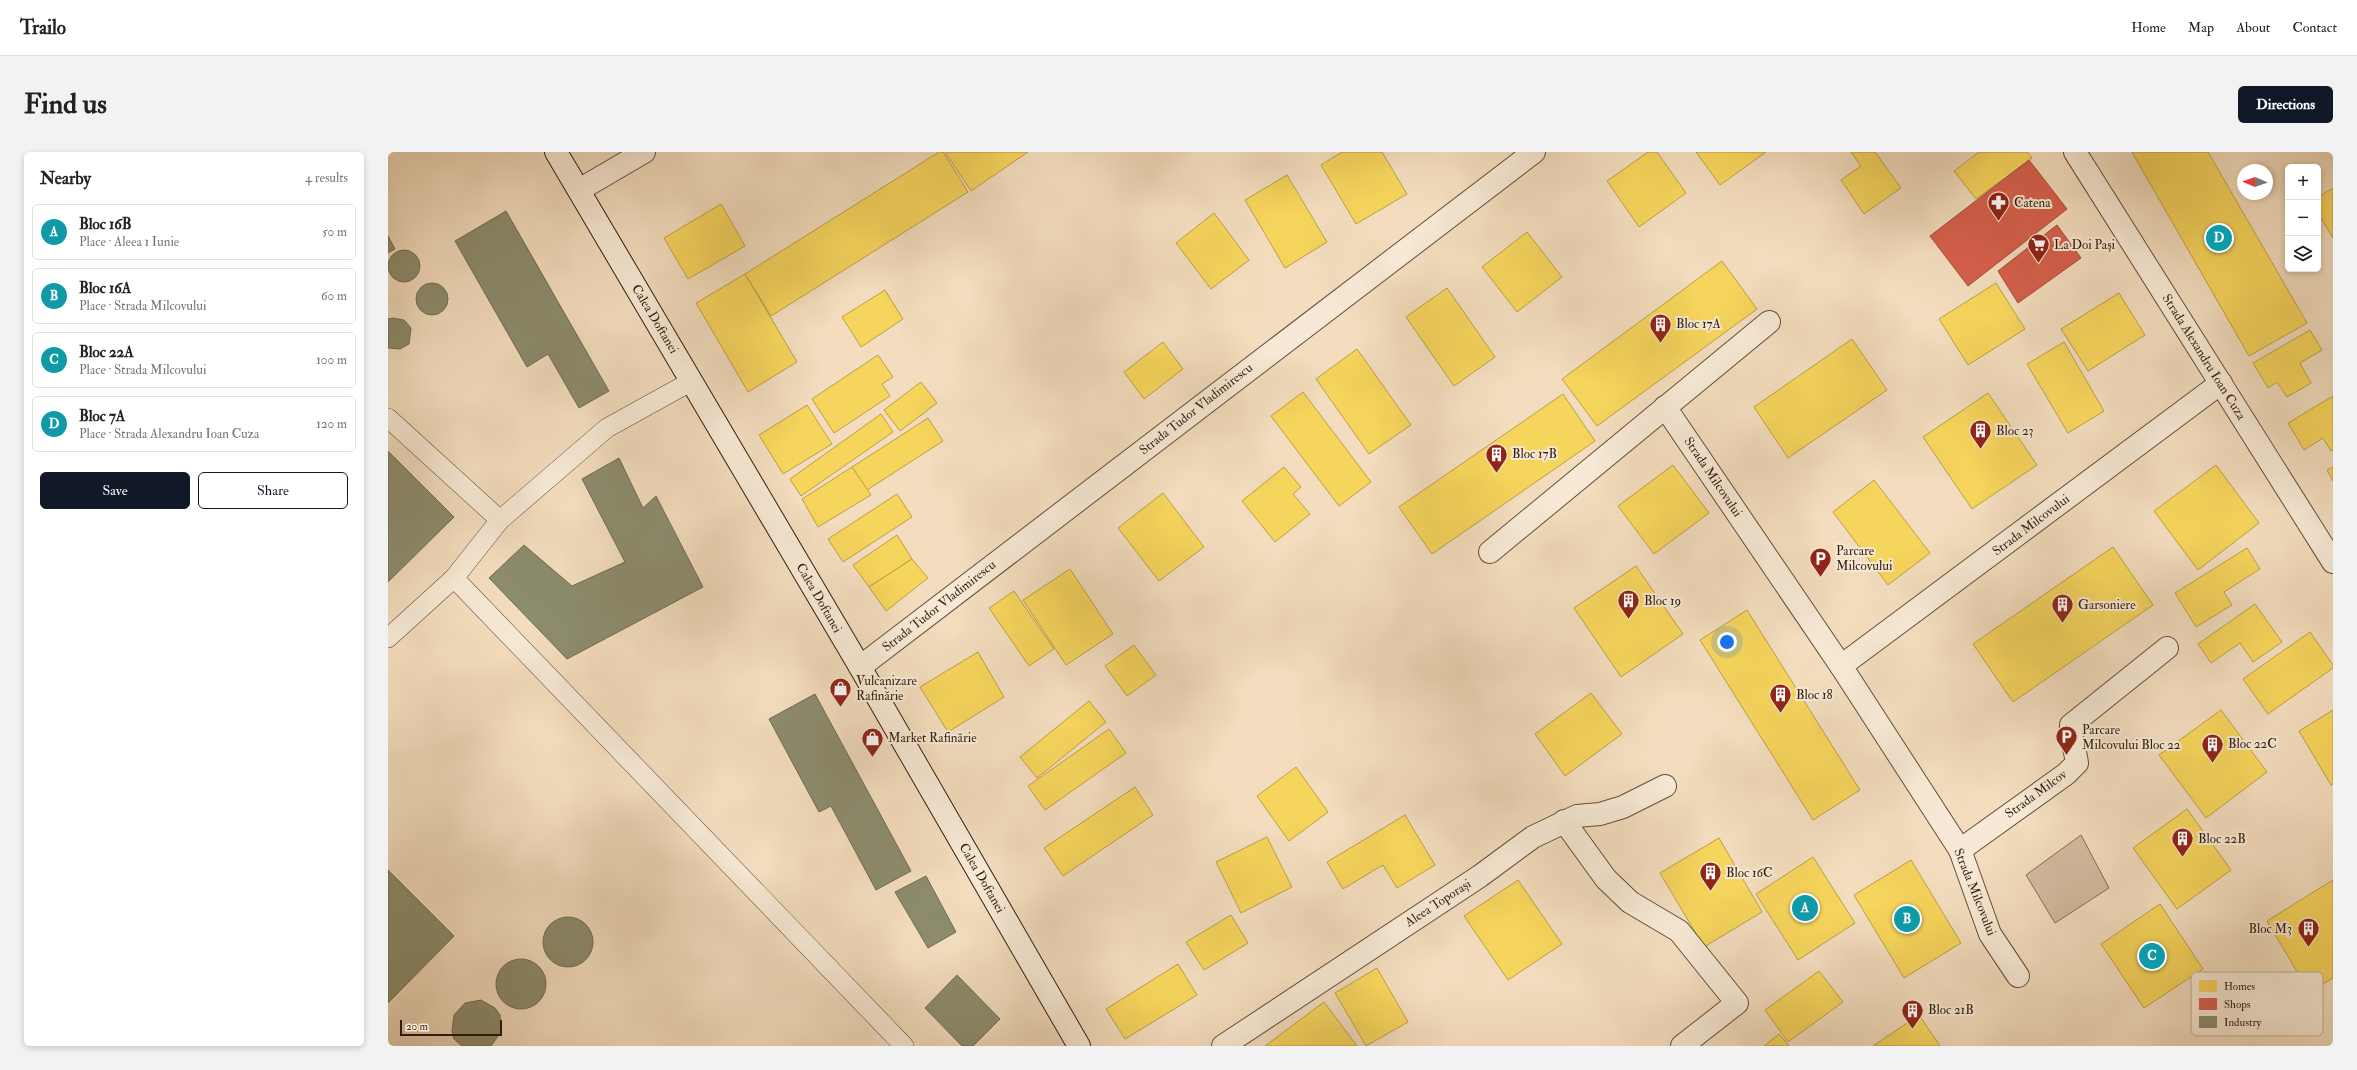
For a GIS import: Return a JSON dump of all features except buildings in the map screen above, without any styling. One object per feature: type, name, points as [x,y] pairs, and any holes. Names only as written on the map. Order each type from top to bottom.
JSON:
[{"type":"street","name":"Calea Doftanei","points":[[556,152],[860,667],[1079,1046]]},
{"type":"street","points":[[579,190],[644,152]]},
{"type":"street","name":"Strada Tudor Vladimirescu","points":[[860,667],[1534,152]]},
{"type":"street","name":"Strada Alexandru Ioan Cuza","points":[[2075,152],[2333,562]]},
{"type":"street","points":[[1490,552],[1769,322]]},
{"type":"street","name":"Strada Milcovului","points":[[1841,666],[2221,383]]},
{"type":"street","name":"Strada Milcovului","points":[[1665,407],[1841,666],[1960,850],[1990,934],[2018,976]]},
{"type":"street","name":"Strada Milcov","points":[[1960,850],[2066,774],[2077,763],[2075,746],[2070,739],[2071,725],[2167,648]]},
{"type":"street","name":"Aleea Toporași","points":[[1223,1046],[1480,876],[1533,837],[1577,816],[1600,814],[1623,807],[1665,786]]},
{"type":"street","points":[[1564,821],[1606,879],[1630,902],[1679,931],[1737,1003],[1682,1046]]},
{"type":"lane","points":[[388,638],[454,578],[500,520],[607,428],[692,381]]},
{"type":"lane","points":[[388,418],[500,520]]},
{"type":"lane","points":[[454,578],[904,1046]]},
{"type":"shaded area","points":[[2081,835],[2109,888],[2055,923],[2026,875]]},
{"type":"place","name":"Catena","points":[[1998,222]]},
{"type":"place","name":"Bloc 7A","points":[[2219,238]]},
{"type":"place","name":"La Doi Pași","points":[[2039,264]]},
{"type":"place","name":"Bloc 17A","points":[[1660,344]]},
{"type":"place","name":"Bloc 23","points":[[1980,450]]},
{"type":"place","name":"Bloc 17B","points":[[1497,474]]},
{"type":"place","name":"Parcare Milcovului","points":[[1820,578]]},
{"type":"place","name":"Bloc 19","points":[[1628,620]]},
{"type":"place","name":"Garsoniere","points":[[2063,624]]},
{"type":"place","name":"Vulcanizare Rafinărie","points":[[841,708]]},
{"type":"place","name":"Bloc 18","points":[[1780,714]]},
{"type":"place","name":"Parcare Milcovului Bloc 22","points":[[2066,756]]},
{"type":"place","name":"Market Rafinărie","points":[[872,758]]},
{"type":"place","name":"Bloc 22C","points":[[2213,764]]},
{"type":"place","name":"Bloc 22B","points":[[2182,858]]},
{"type":"place","name":"Bloc 16C","points":[[1711,892]]},
{"type":"place","name":"Bloc 16B","points":[[1805,908]]},
{"type":"place","name":"Bloc 16A","points":[[1907,919]]},
{"type":"place","name":"Bloc M3","points":[[2308,948]]},
{"type":"place","name":"Bloc 22A","points":[[2152,956]]},
{"type":"place","name":"Bloc 21B","points":[[1913,1030]]}]
